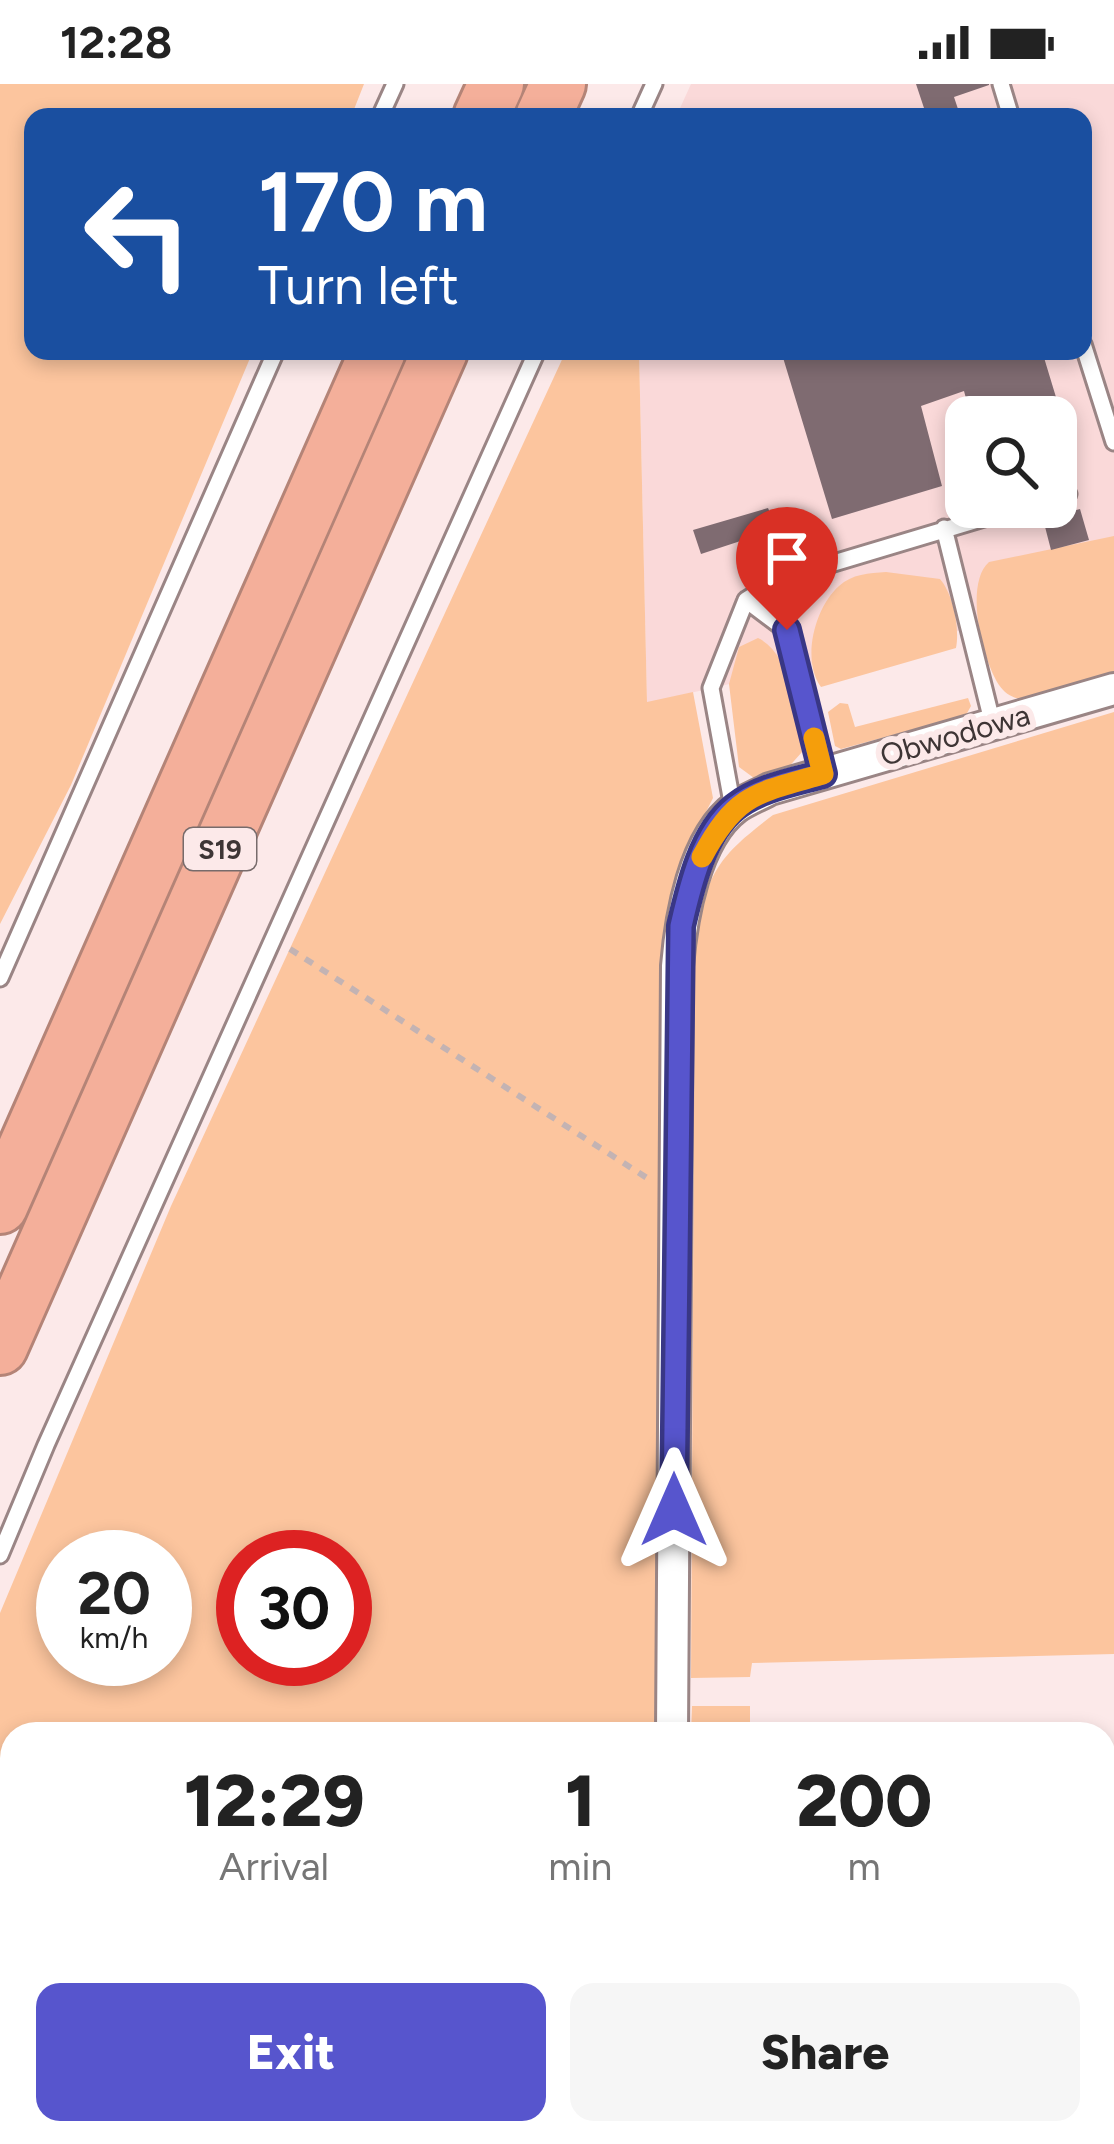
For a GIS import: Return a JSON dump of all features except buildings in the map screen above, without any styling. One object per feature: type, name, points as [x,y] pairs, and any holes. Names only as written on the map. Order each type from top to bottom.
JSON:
[{"type":"highway","name":"S19","points":[[0,1206],[374,360]]},
{"type":"highway","name":"S19","points":[[0,1348],[436,360]]},
{"type":"street","name":"Obwodowa","points":[[734,808],[770,789],[1114,689]]},
{"type":"street","points":[[672,1722],[681,926],[701,859],[734,808]]},
{"type":"lane","points":[[0,978],[272,360]]},
{"type":"lane","points":[[0,1555],[533,360]]},
{"type":"lane","points":[[1088,360],[1114,442]]},
{"type":"lane","points":[[734,808],[711,688],[746,600],[777,580],[944,528],[993,725]]},
{"type":"lane","points":[[746,600],[787,630],[823,774]]},
{"type":"path","points":[[275,940],[676,1196]]},
{"type":"shaded area","points":[[0,84],[364,84],[355,108],[24,108],[24,360],[249,360],[71,785],[0,924]]},
{"type":"shaded area","points":[[691,84],[1114,84],[1114,605],[1100,598],[647,703],[639,360],[1092,360],[1092,108],[680,108]]},
{"type":"shaded area","points":[[562,360],[639,360],[647,702],[693,692],[713,798],[680,864],[662,962],[656,1722],[0,1722],[0,1613],[171,1206]]},
{"type":"shaded area","points":[[1114,536],[1114,674],[1024,700],[1013,697],[999,685],[982,640],[977,604],[982,573],[989,562]]},
{"type":"shaded area","points":[[886,572],[940,579],[954,612],[956,648],[821,687],[812,649],[823,607],[849,579]]},
{"type":"shaded area","points":[[758,638],[786,672],[802,752],[786,770],[754,778],[739,767],[729,684],[739,647]]},
{"type":"shaded area","points":[[968,698],[971,706],[966,715],[841,749],[835,746],[828,712],[840,703],[848,704],[855,727]]},
{"type":"shaded area","points":[[1114,712],[1114,1654],[752,1663],[750,1677],[691,1678],[695,936],[712,880],[728,854],[773,815]]},
{"type":"shaded area","points":[[692,1706],[750,1706],[750,1722],[691,1722]]},
{"type":"slow traffic","points":[[702,857],[734,808],[770,789],[823,774],[814,738]]},
{"type":"route","points":[[674,1510],[681,926],[701,859],[734,808],[770,789],[823,774],[787,630]]}]
